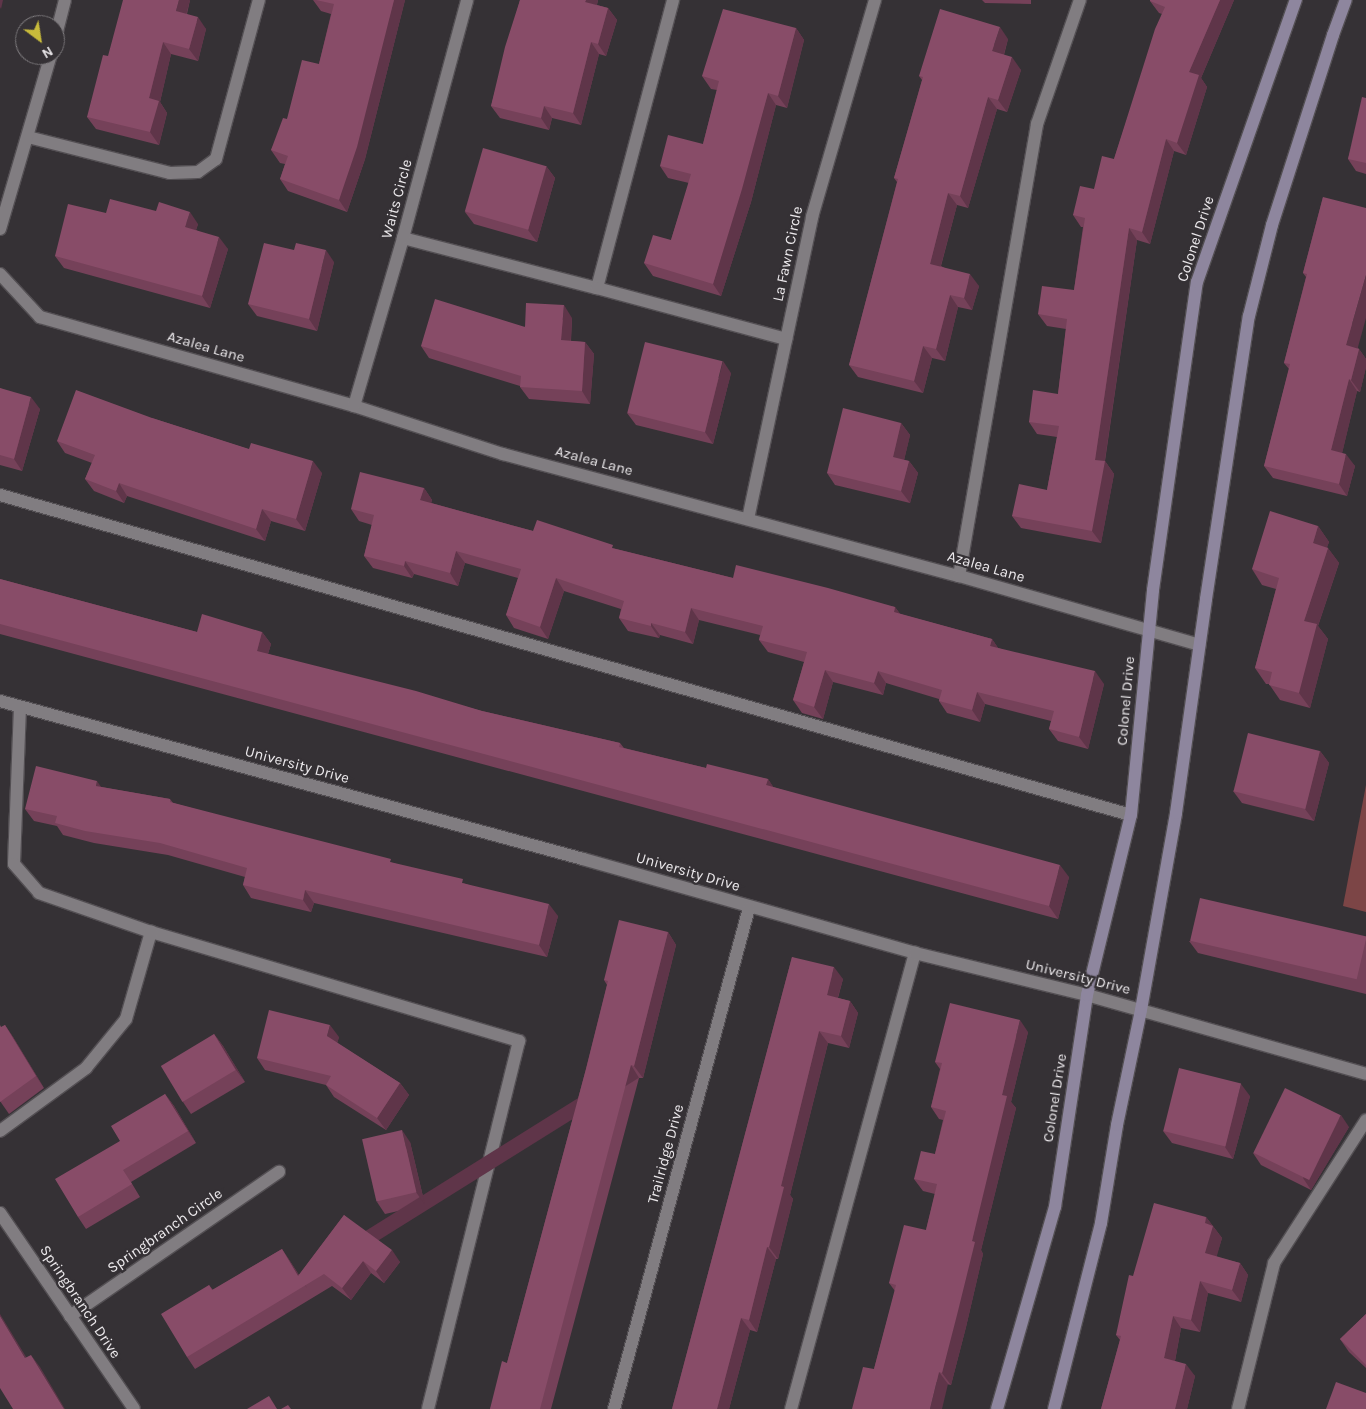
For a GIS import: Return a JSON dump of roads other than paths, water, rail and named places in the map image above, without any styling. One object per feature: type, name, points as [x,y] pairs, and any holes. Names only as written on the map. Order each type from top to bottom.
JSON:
[{"type":"street","points":[[61,15],[65,0]]},
{"type":"street","points":[[28,137],[170,174],[198,172],[216,159],[259,0]]},
{"type":"street","name":"Waits Circle","points":[[354,406],[403,238],[467,0]]},
{"type":"street","points":[[597,288],[673,0]]},
{"type":"street","name":"La Fawn Circle","points":[[748,519],[812,217],[875,0]]},
{"type":"street","points":[[959,576],[1037,124],[1080,0]]},
{"type":"street","name":"Colonel Drive","points":[[997,1409],[1054,1207],[1087,994],[1131,815],[1149,632],[1197,282],[1296,0]]},
{"type":"street","points":[[1054,1409],[1101,1223],[1117,1125],[1141,1010],[1176,813],[1199,645],[1249,316],[1272,225],[1346,0]]},
{"type":"street","points":[[0,229],[48,65]]},
{"type":"street","points":[[403,238],[786,339]]},
{"type":"street","name":"Azalea Lane","points":[[0,274],[40,317],[354,406],[503,454],[959,576],[1199,645]]},
{"type":"street","points":[[0,495],[1131,815]]},
{"type":"street","name":"University Drive","points":[[0,701],[583,858],[749,908],[915,954],[1087,994],[1366,1074]]},
{"type":"street","points":[[20,707],[14,864],[39,893],[151,932],[519,1041],[428,1409]]},
{"type":"street","name":"Trailridge Drive","points":[[614,1409],[749,908]]},
{"type":"street","points":[[0,1131],[86,1068],[126,1019],[151,932]]},
{"type":"street","points":[[792,1409],[915,954]]},
{"type":"street","points":[[1238,1409],[1274,1263],[1366,1120]]},
{"type":"street","name":"Springbranch Circle","points":[[70,1316],[279,1172]]},
{"type":"street","name":"Springbranch Drive","points":[[0,1213],[134,1409]]}]
